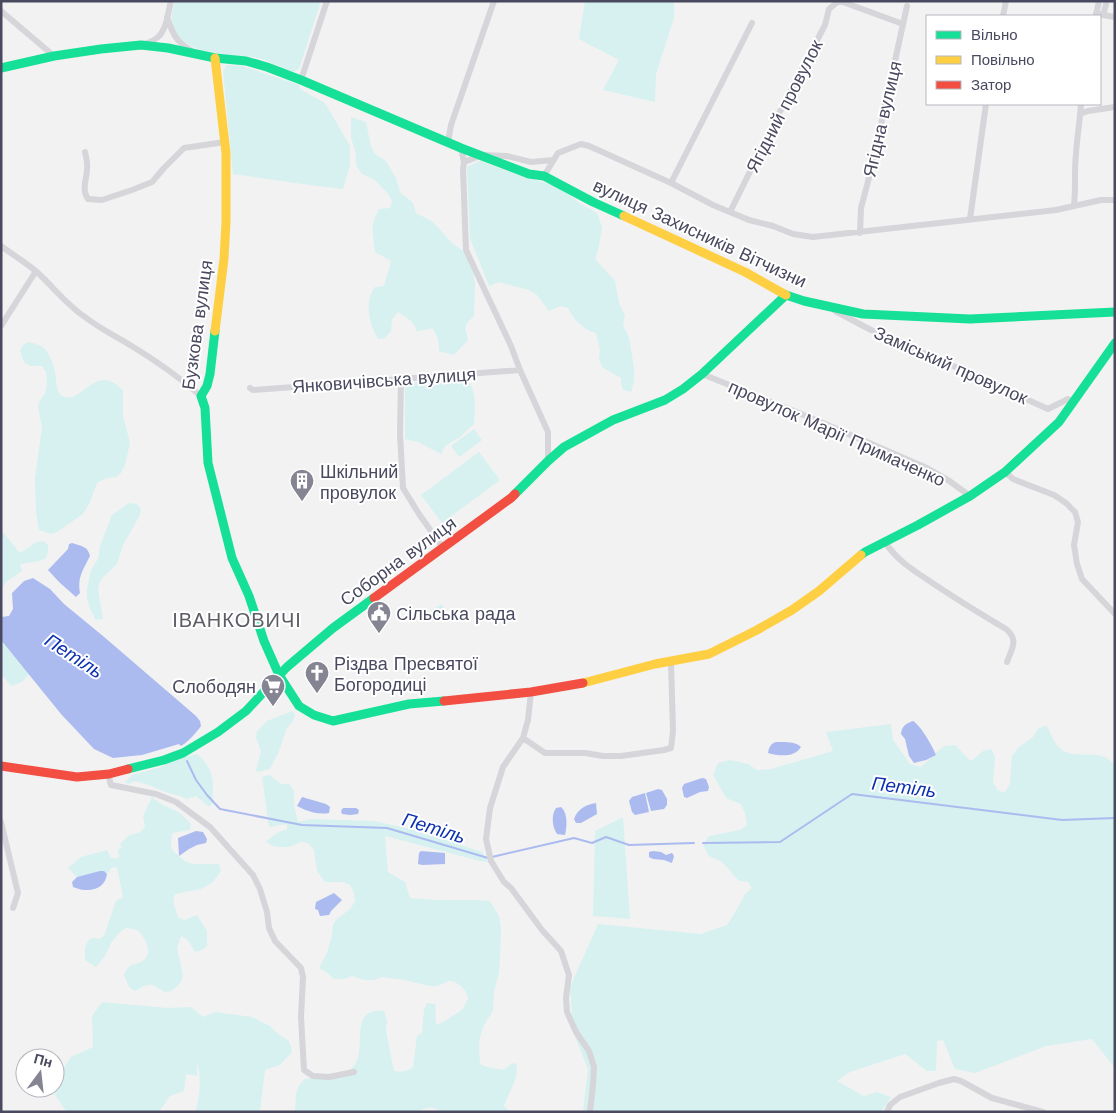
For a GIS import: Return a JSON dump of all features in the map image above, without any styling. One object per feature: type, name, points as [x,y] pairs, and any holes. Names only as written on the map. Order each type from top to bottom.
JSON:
[{"type":"street","points":[[141,45],[160,36],[171,1]]},
{"type":"street","points":[[301,80],[327,1]]},
{"type":"street","points":[[448,142],[451,125],[494,1]]},
{"type":"street","name":"Ягідний провулок","points":[[730,212],[825,25],[829,9],[840,1],[903,24]]},
{"type":"street","points":[[1003,15],[1006,1]]},
{"type":"street","points":[[1098,15],[1099,1]]},
{"type":"street","points":[[1098,15],[1107,1]]},
{"type":"street","name":"Ягідна вулиця","points":[[860,232],[861,208],[907,6]]},
{"type":"street","points":[[1,11],[54,56]]},
{"type":"street","points":[[1101,15],[1115,17]]},
{"type":"street","points":[[167,17],[173,34],[195,54]]},
{"type":"street","name":"вулиця Захисників Вітчизни","points":[[671,183],[752,23]]},
{"type":"street","points":[[1,68],[54,56],[141,45],[168,48],[215,58],[246,61],[301,80],[461,148],[529,174],[544,176]]},
{"type":"street","name":"Бузкова вулиця","points":[[215,58],[225,142],[226,222],[224,259],[210,374],[207,386],[201,396],[206,408],[208,463],[232,558],[249,596],[264,641],[279,675]]},
{"type":"street","points":[[970,219],[986,105]]},
{"type":"street","points":[[1074,205],[1076,192],[1074,182],[1081,105]]},
{"type":"street","points":[[1080,114],[1115,107]]},
{"type":"street","points":[[85,152],[88,167],[84,186],[85,194],[88,199],[102,200],[152,182],[184,148],[225,142]]},
{"type":"street","name":"вулиця Захисників Вітчизни","points":[[1115,200],[1101,200],[1056,210],[812,237],[793,234],[773,226],[749,220],[713,205],[671,183],[590,146],[581,144],[558,153],[544,176],[593,202],[745,272],[786,295],[830,308],[863,314],[970,319],[1115,312]]},
{"type":"street","points":[[461,148],[464,162],[466,250],[511,346],[548,432],[548,461]]},
{"type":"street","points":[[464,162],[482,156],[506,156],[531,162],[554,160]]},
{"type":"street","points":[[1,246],[36,271],[85,318],[156,362],[185,382],[201,396]]},
{"type":"street","points":[[1,326],[36,271]]},
{"type":"street","name":"Соборна вулиця","points":[[1,766],[77,777],[109,774],[164,760],[183,753],[218,732],[246,711],[279,675],[333,628],[511,498],[564,447],[613,420],[665,400],[683,390],[786,295]]},
{"type":"street","name":"Заміський провулок","points":[[830,308],[871,330],[1048,409],[1068,399],[1074,402]]},
{"type":"street","points":[[279,675],[299,706],[314,715],[333,721],[409,704],[532,692],[581,683],[655,664],[709,654],[792,610],[819,591],[865,552],[970,496],[1005,472],[1059,422],[1115,343]]},
{"type":"street","name":"Янковичівська вулиця","points":[[250,388],[252,390],[520,370]]},
{"type":"street","name":"провулок Марії Примаченко","points":[[702,374],[816,420],[927,468],[970,496]]},
{"type":"street","points":[[401,379],[400,434],[403,488],[444,548]]},
{"type":"street","points":[[1005,472],[1013,479],[1054,495],[1075,512],[1078,522],[1074,545],[1082,579],[1115,614]]},
{"type":"street","points":[[885,542],[902,562],[958,601],[1012,633],[1014,642],[1007,662]]},
{"type":"street","points":[[523,738],[546,753],[585,753],[621,756],[671,748],[673,731],[671,662]]},
{"type":"street","points":[[532,692],[523,738],[503,767],[490,808],[486,840],[490,858],[504,882],[511,888],[542,930],[561,950],[569,975],[566,998],[567,1012],[576,1032],[589,1051],[594,1067],[590,1112]]},
{"type":"street","points":[[109,774],[111,785],[156,794],[176,802],[210,826],[253,875],[260,888],[267,912],[269,928],[275,941],[301,968],[303,977],[301,1017],[304,1070],[313,1076],[329,1077],[354,1072]]},
{"type":"street","points":[[1,822],[18,893],[13,908]]},
{"type":"street","points":[[887,1112],[890,1105],[900,1097],[939,1082],[954,1079],[992,1098],[1043,1112]]},
{"type":"shaded area","points":[[175,1],[321,1],[299,69],[293,72],[258,58],[218,54],[200,50],[185,42],[174,29],[172,11]]},
{"type":"shaded area","points":[[585,1],[674,1],[674,18],[656,74],[655,102],[603,90],[619,60],[579,39]]},
{"type":"shaded area","points":[[227,65],[242,66],[299,85],[300,89],[325,103],[350,146],[350,165],[343,189],[233,174],[223,71]]},
{"type":"shaded area","points":[[351,117],[366,122],[371,147],[375,154],[386,161],[396,178],[400,192],[413,203],[416,213],[433,222],[452,243],[466,253],[475,283],[474,316],[465,328],[468,340],[454,355],[439,351],[438,339],[432,328],[416,331],[412,322],[398,312],[392,319],[391,331],[385,338],[378,339],[375,333],[370,320],[370,299],[375,287],[384,286],[391,261],[375,252],[373,225],[379,209],[390,208],[392,201],[376,181],[362,174],[356,165],[356,155],[351,137]]},
{"type":"shaded area","points":[[480,161],[562,188],[579,203],[597,213],[602,227],[595,259],[615,281],[619,303],[625,316],[623,326],[629,337],[634,368],[634,381],[631,392],[623,390],[621,378],[602,367],[599,359],[600,350],[596,333],[579,324],[568,308],[560,306],[549,311],[537,295],[529,290],[499,282],[489,286],[470,238],[467,167]]},
{"type":"shaded area","points":[[29,342],[41,346],[48,354],[52,361],[59,393],[64,397],[70,398],[75,396],[91,385],[103,380],[112,382],[123,390],[123,416],[130,443],[125,465],[121,473],[116,477],[104,479],[97,483],[83,514],[51,534],[39,530],[36,511],[35,478],[42,427],[38,407],[40,400],[45,394],[47,384],[46,372],[42,366],[30,366],[24,362],[20,351],[23,345]]},
{"type":"shaded area","points":[[467,379],[474,395],[474,424],[460,437],[445,446],[441,454],[418,442],[405,439],[405,383]]},
{"type":"shaded area","points":[[474,429],[482,440],[459,457],[451,446]]},
{"type":"shaded area","points":[[479,452],[500,480],[442,523],[421,495]]},
{"type":"shaded area","points":[[129,503],[137,504],[141,509],[140,515],[123,545],[117,564],[102,578],[99,584],[98,590],[103,619],[96,620],[90,609],[87,597],[91,570],[98,559],[100,546],[112,515]]},
{"type":"shaded area","points":[[1,530],[20,553],[37,542],[43,541],[48,545],[48,552],[46,558],[40,561],[20,564],[22,571],[6,582],[1,590]]},
{"type":"shaded area","points":[[442,604],[446,612],[435,617],[431,610]]},
{"type":"shaded area","points":[[1,640],[29,674],[22,682],[11,686],[1,674]]},
{"type":"shaded area","points":[[292,711],[295,714],[293,721],[287,728],[270,769],[258,772],[256,770],[261,751],[256,738],[257,731],[267,721]]},
{"type":"shaded area","points":[[891,724],[893,740],[910,764],[921,767],[944,746],[955,745],[971,761],[983,751],[991,749],[995,757],[993,782],[998,791],[1005,792],[1010,784],[1012,756],[1018,748],[1033,737],[1038,729],[1046,725],[1056,744],[1066,752],[1071,754],[1100,755],[1115,765],[1115,1068],[1092,1039],[1046,1046],[975,1073],[955,1069],[943,1040],[937,1041],[936,1071],[927,1071],[905,1054],[850,1072],[837,1081],[864,1096],[877,1092],[891,1097],[881,1112],[583,1112],[588,1069],[573,1032],[570,987],[598,924],[701,934],[727,925],[745,894],[752,888],[748,882],[739,881],[722,862],[709,856],[703,845],[709,836],[740,830],[747,825],[741,804],[726,798],[713,775],[718,763],[730,760],[748,764],[757,770],[771,769],[833,751],[826,732]]},
{"type":"shaded area","points":[[197,754],[206,764],[212,776],[214,802],[209,807],[196,796],[187,799],[135,781],[128,784],[125,782],[132,775]]},
{"type":"shaded area","points":[[270,775],[281,784],[289,784],[294,791],[294,805],[298,822],[311,819],[374,821],[411,829],[482,852],[488,862],[385,836],[388,872],[405,882],[410,898],[490,901],[499,916],[501,930],[499,973],[494,991],[493,1011],[484,1025],[480,1037],[480,1064],[504,1070],[511,1064],[516,1063],[515,1080],[504,1106],[510,1112],[441,1112],[429,1108],[418,1112],[295,1112],[296,1094],[299,1085],[305,1079],[345,1073],[354,1066],[360,1046],[361,1026],[364,1017],[371,1012],[384,1011],[394,1071],[404,1071],[413,1067],[417,1036],[422,1033],[424,1010],[427,1003],[435,1004],[437,1025],[462,1010],[468,999],[466,992],[455,982],[449,981],[437,986],[430,986],[382,977],[374,980],[364,980],[352,976],[344,979],[334,979],[319,968],[327,953],[333,925],[336,920],[351,908],[355,901],[354,893],[350,885],[343,882],[325,882],[317,871],[314,850],[308,843],[300,842],[292,846],[282,847],[271,845],[266,841],[287,829],[287,824],[269,827],[262,777]]},
{"type":"shaded area","points":[[152,797],[161,804],[180,813],[191,824],[190,830],[172,833],[171,847],[174,852],[186,862],[193,864],[219,864],[221,871],[213,882],[201,889],[175,894],[173,901],[178,917],[184,920],[197,915],[207,931],[207,946],[195,952],[187,939],[181,936],[177,948],[183,975],[181,982],[172,991],[165,992],[150,985],[135,991],[129,987],[124,975],[126,970],[131,965],[145,959],[148,952],[145,940],[138,930],[126,928],[120,932],[96,967],[85,960],[87,942],[92,938],[99,939],[104,936],[116,901],[123,897],[117,867],[111,868],[107,874],[104,871],[77,877],[68,868],[81,857],[107,850],[111,858],[119,858],[118,850],[122,847],[119,845],[129,835],[139,833],[145,827],[143,816]]},
{"type":"shaded area","points":[[623,817],[630,919],[593,916],[595,831]]},
{"type":"shaded area","points":[[102,1002],[167,1008],[191,1007],[203,1017],[215,1012],[252,1017],[270,1026],[289,1041],[292,1052],[280,1065],[265,1070],[260,1112],[195,1112],[200,1086],[197,1060],[197,1076],[186,1074],[184,1091],[170,1096],[159,1112],[67,1112],[57,1098],[65,1098],[65,1066],[71,1057],[93,1047],[92,1016]]},
{"type":"water","points":[[72,543],[86,548],[90,556],[80,578],[80,593],[76,597],[48,570],[68,549],[69,544]]},
{"type":"water","points":[[33,578],[50,589],[64,604],[196,716],[201,726],[189,740],[181,746],[179,744],[142,755],[113,758],[94,749],[61,714],[1,640],[1,617],[9,616],[13,609],[12,593],[24,581]]},
{"type":"water","points":[[913,721],[926,736],[936,755],[914,763],[909,756],[905,739],[901,734],[904,726]]},
{"type":"water","points":[[776,742],[793,743],[801,747],[790,755],[768,753],[770,746]]},
{"type":"water","points":[[702,778],[706,779],[709,787],[708,791],[700,792],[687,798],[684,797],[682,788],[684,784]]},
{"type":"water","points":[[658,789],[662,790],[667,799],[667,805],[664,809],[651,811],[646,793]]},
{"type":"water","points":[[645,793],[649,812],[635,815],[632,812],[629,801],[632,797]]},
{"type":"water","points":[[302,797],[326,804],[330,807],[329,813],[312,812],[297,806]]},
{"type":"water","points":[[596,803],[597,814],[581,823],[576,823],[574,819],[580,810]]},
{"type":"water","points":[[561,807],[566,816],[565,835],[557,834],[553,825],[554,811],[556,808]]},
{"type":"water","points":[[343,808],[356,808],[359,810],[358,814],[342,814]]},
{"type":"water","points":[[196,831],[203,832],[207,839],[206,843],[197,845],[179,856],[178,838]]},
{"type":"water","points":[[421,851],[445,853],[445,864],[418,864]]},
{"type":"water","points":[[653,851],[666,855],[672,853],[674,856],[672,863],[649,857],[649,852]]},
{"type":"water","points":[[104,871],[107,874],[105,881],[97,888],[82,890],[73,887],[72,882],[77,877]]},
{"type":"water","points":[[334,893],[342,900],[329,915],[320,916],[318,910],[315,909],[316,902]]},
{"type":"waterway","name":"Петіль","points":[[187,761],[196,780],[220,809],[302,825],[387,828],[488,858]]},
{"type":"waterway","name":"Петіль","points":[[703,843],[780,842],[852,794],[1062,820],[1115,818]]},
{"type":"waterway","name":"Петіль","points":[[492,857],[574,838],[592,843],[606,837],[629,845],[694,843]]},
{"type":"traffic: fast","points":[[1,68],[54,56],[141,45],[168,48],[215,58],[246,61],[301,80],[461,148],[529,174],[544,176],[624,216]]},
{"type":"traffic: fast","points":[[786,295],[804,301],[863,314],[970,319],[1115,312]]},
{"type":"traffic: fast","points":[[515,494],[564,447],[613,420],[665,400],[683,389],[702,374],[786,295]]},
{"type":"traffic: fast","points":[[215,331],[210,374],[207,386],[201,396],[205,408],[208,463],[232,558],[249,596],[264,641],[279,675],[299,706],[314,715],[333,721],[409,704],[444,701]]},
{"type":"traffic: fast","points":[[861,555],[970,496],[1005,472],[1059,422],[1115,343]]},
{"type":"traffic: fast","points":[[128,769],[183,753],[218,732],[246,711],[287,667],[333,628],[374,598]]},
{"type":"traffic: slow","points":[[215,58],[226,153],[224,259],[215,331]]},
{"type":"traffic: slow","points":[[624,216],[745,272],[786,295]]},
{"type":"traffic: slow","points":[[583,683],[655,664],[709,654],[792,610],[819,591],[861,555]]},
{"type":"traffic: jam","points":[[374,598],[515,494]]},
{"type":"traffic: jam","points":[[444,701],[531,692],[583,683]]},
{"type":"traffic: jam","points":[[1,766],[77,777],[109,774],[128,769]]},
{"type":"place","name":"Шкільний провулок","points":[[302,502]]},
{"type":"place","name":"Cільська рада","points":[[379,634]]},
{"type":"place","name":"Різдва Пресвятої Богородиці","points":[[317,694]]},
{"type":"place","name":"Слободян","points":[[273,707]]},
{"type":"district","name":"ІВАНКОВИЧІ","points":[[237,620]]}]
